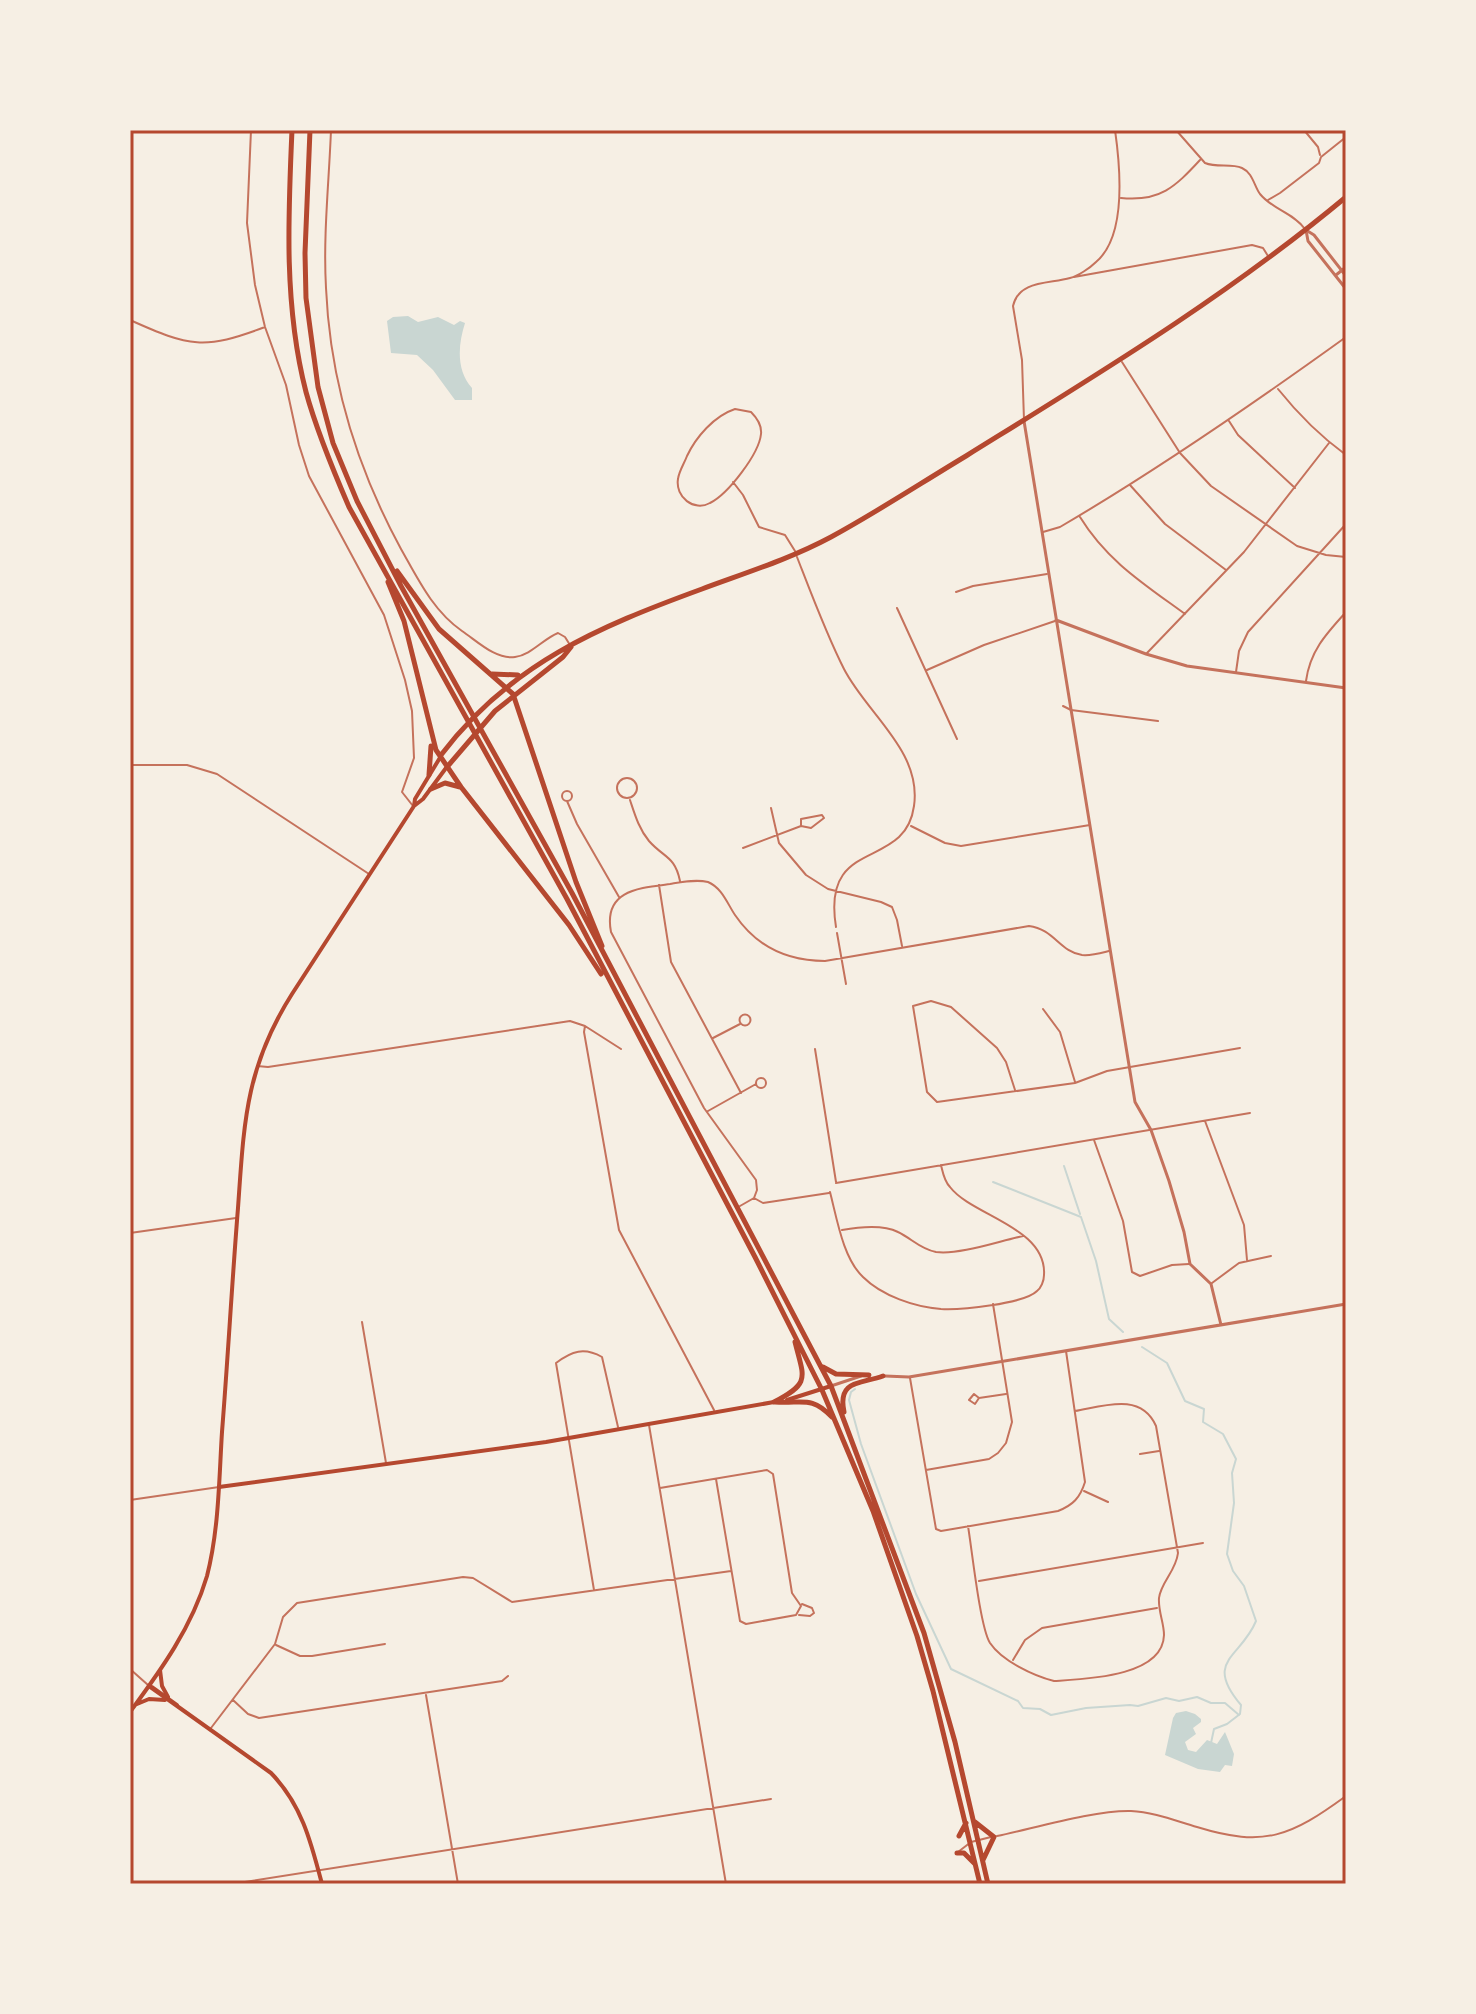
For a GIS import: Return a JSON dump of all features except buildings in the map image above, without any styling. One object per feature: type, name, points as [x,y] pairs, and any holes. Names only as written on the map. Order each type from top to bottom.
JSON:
[{"type":"highway","points":[[292,130],[289,254],[295,333],[306,392],[325,451],[349,507],[567,899],[822,1390],[873,1511],[917,1636],[980,1884]]},
{"type":"highway","points":[[310,130],[306,298],[318,387],[333,443],[357,501],[603,952],[831,1386],[924,1633],[948,1715],[988,1884]]},
{"type":"highway","points":[[441,755],[486,703],[519,675],[555,653],[634,615],[796,553],[838,532],[1122,361],[1270,258],[1346,197]]},
{"type":"highway","points":[[385,553],[427,616],[513,694],[576,882],[600,936],[603,952]]},
{"type":"highway","points":[[386,573],[404,621],[436,750],[446,768],[569,925],[619,1002]]},
{"type":"highway","points":[[446,768],[495,711],[563,657],[571,647]]},
{"type":"highway","points":[[491,674],[519,675]]},
{"type":"highway","points":[[519,708],[521,688]]},
{"type":"highway","points":[[429,775],[431,733]]},
{"type":"highway","points":[[431,789],[445,783],[461,787]]},
{"type":"highway","points":[[774,1402],[797,1389],[803,1379],[804,1372],[792,1329]]},
{"type":"highway","points":[[816,1357],[824,1368],[832,1372],[869,1375]]},
{"type":"highway","points":[[851,1436],[843,1407],[844,1393],[855,1383],[883,1376]]},
{"type":"highway","points":[[774,1402],[818,1404],[836,1421]]},
{"type":"highway","points":[[973,1819],[994,1837],[983,1861]]},
{"type":"highway","points":[[959,1836],[966,1822]]},
{"type":"highway","points":[[957,1853],[967,1855],[977,1870]]},
{"type":"main road","points":[[414,806],[441,755]]},
{"type":"main road","points":[[130,1712],[182,1635],[204,1583],[214,1543],[245,1112],[256,1065],[283,1007],[414,806],[446,768]]},
{"type":"main road","points":[[219,1487],[569,1438],[774,1402],[831,1386]]},
{"type":"main road","points":[[160,1670],[166,1698]]},
{"type":"main road","points":[[149,1686],[271,1773],[288,1792],[303,1818],[322,1884]]},
{"type":"main road","points":[[135,1705],[149,1699],[166,1698]]},
{"type":"street","points":[[251,130],[248,232],[255,285],[265,327],[286,385],[309,476],[379,604],[391,634],[409,696],[413,724],[413,764],[402,792],[414,806]]},
{"type":"street","points":[[331,130],[325,267],[330,336],[348,424],[361,465],[384,518],[431,600],[461,630],[506,657],[520,656],[558,633],[565,637],[571,647]]},
{"type":"street","points":[[1073,277],[1101,256],[1114,228],[1120,198],[1115,130]]},
{"type":"street","points":[[1176,130],[1200,160],[1213,166],[1245,169],[1258,192],[1293,215],[1314,235],[1346,276]]},
{"type":"street","points":[[1304,130],[1318,147],[1321,157]]},
{"type":"street","points":[[1267,200],[1319,163],[1321,157],[1346,137]]},
{"type":"street","points":[[1120,198],[1146,199],[1161,195],[1200,160]]},
{"type":"street","points":[[1306,230],[1308,241],[1346,289]]},
{"type":"street","points":[[1221,1325],[1211,1284],[1190,1264],[1178,1210],[1151,1130],[1135,1102],[1024,421],[1022,360],[1013,306],[1020,291],[1029,286],[1073,277],[1252,245],[1263,248],[1270,258]]},
{"type":"street","points":[[1323,259],[1329,254]]},
{"type":"street","points":[[1336,275],[1346,267]]},
{"type":"street","points":[[130,320],[168,337],[201,344],[230,341],[265,327]]},
{"type":"street","points":[[1042,533],[1080,516],[1180,453],[1346,337]]},
{"type":"street","points":[[1122,361],[1180,453],[1211,486],[1297,546],[1346,557]]},
{"type":"street","points":[[1277,388],[1297,412],[1346,455]]},
{"type":"street","points":[[743,409],[757,417],[762,436],[733,482],[716,499],[701,506],[685,500],[677,485],[692,446],[702,434],[721,414],[743,409]]},
{"type":"street","points":[[1228,421],[1238,435],[1295,488]]},
{"type":"street","points":[[1146,654],[1227,571],[1266,526],[1329,443]]},
{"type":"street","points":[[733,482],[759,527],[785,535],[796,553],[845,671],[909,763],[915,797],[909,825],[886,848],[849,866],[841,875],[835,891],[836,927]]},
{"type":"street","points":[[1130,485],[1165,524],[1227,571]]},
{"type":"street","points":[[1080,516],[1094,539],[1113,560],[1185,614]]},
{"type":"street","points":[[1236,673],[1239,651],[1248,632],[1346,524]]},
{"type":"street","points":[[956,592],[973,586],[1049,574]]},
{"type":"street","points":[[897,608],[957,739]]},
{"type":"street","points":[[1306,683],[1313,653],[1346,612]]},
{"type":"street","points":[[926,671],[984,645],[1056,620],[1187,666],[1346,688]]},
{"type":"street","points":[[1063,706],[1071,710],[1158,721]]},
{"type":"street","points":[[130,765],[187,765],[217,774],[370,874]]},
{"type":"street","points":[[630,800],[635,795],[637,784],[630,778],[624,779],[617,787],[630,800],[646,837],[675,864],[680,883]]},
{"type":"street","points":[[567,801],[619,898]]},
{"type":"street","points":[[771,808],[776,835],[806,875],[821,886],[892,907],[902,947]]},
{"type":"street","points":[[743,848],[801,826],[811,828],[824,818],[822,815],[805,816],[801,819],[801,826]]},
{"type":"street","points":[[909,825],[945,843],[961,846],[1091,825]]},
{"type":"street","points":[[737,1208],[754,1198],[756,1180],[707,1112],[611,932],[609,919],[619,898],[639,888],[659,885],[701,880],[714,884],[745,929],[773,950],[809,961],[1029,926],[1047,931],[1076,954],[1110,951]]},
{"type":"street","points":[[659,885],[671,962],[741,1093]]},
{"type":"street","points":[[837,933],[846,984]]},
{"type":"street","points":[[1015,1090],[1006,1062],[997,1048],[951,1007],[931,1001],[916,1004],[912,1009],[927,1092],[932,1100],[940,1102],[1075,1083],[1107,1071],[1240,1048]]},
{"type":"street","points":[[1043,1009],[1060,1032],[1075,1083]]},
{"type":"street","points":[[256,1065],[268,1067],[570,1021],[585,1026],[621,1049]]},
{"type":"street","points":[[712,1039],[741,1023]]},
{"type":"street","points":[[585,1026],[598,1119],[619,1230],[715,1412]]},
{"type":"street","points":[[754,1198],[763,1203],[830,1192],[836,1183],[815,1049]]},
{"type":"street","points":[[707,1112],[756,1084]]},
{"type":"street","points":[[836,1183],[1250,1113]]},
{"type":"street","points":[[1205,1120],[1244,1225],[1247,1260]]},
{"type":"street","points":[[1094,1140],[1123,1221],[1132,1272],[1140,1276],[1172,1265],[1190,1264]]},
{"type":"street","points":[[830,1192],[841,1230],[859,1273],[884,1292],[940,1309],[993,1303],[1036,1292],[1045,1273],[1036,1249],[1023,1236],[954,1192],[945,1180],[941,1165]]},
{"type":"street","points":[[130,1233],[237,1218]]},
{"type":"street","points":[[841,1230],[886,1227],[925,1249],[937,1252],[956,1251],[1023,1236]]},
{"type":"street","points":[[1211,1284],[1239,1263],[1271,1256]]},
{"type":"street","points":[[925,1470],[985,1460],[998,1453],[1006,1443],[1011,1427],[993,1303]]},
{"type":"street","points":[[831,1386],[869,1375],[909,1377],[1346,1304]]},
{"type":"street","points":[[362,1322],[387,1464]]},
{"type":"street","points":[[594,1591],[556,1363],[571,1352],[583,1350],[602,1357],[618,1429]]},
{"type":"street","points":[[909,1377],[934,1525],[941,1531],[1058,1511],[1074,1503],[1082,1491],[1085,1473],[1066,1351]]},
{"type":"street","points":[[979,1398],[1007,1393]]},
{"type":"street","points":[[968,1526],[988,1639],[998,1652],[1051,1680],[1135,1669],[1153,1659],[1164,1635],[1159,1608],[1161,1590],[1177,1562],[1156,1426],[1144,1410],[1123,1403],[1075,1411]]},
{"type":"street","points":[[648,1423],[726,1884]]},
{"type":"street","points":[[1140,1454],[1161,1450]]},
{"type":"street","points":[[659,1488],[716,1479],[768,1471],[773,1474],[792,1593],[800,1604],[812,1608],[814,1613],[810,1616],[798,1613],[742,1623],[738,1618],[716,1479]]},
{"type":"street","points":[[130,1500],[219,1487]]},
{"type":"street","points":[[1082,1491],[1108,1502]]},
{"type":"street","points":[[978,1581],[1203,1543]]},
{"type":"street","points":[[210,1729],[275,1644],[283,1617],[297,1603],[463,1577],[473,1578],[512,1602],[731,1571]]},
{"type":"street","points":[[798,1613],[800,1604]]},
{"type":"street","points":[[1012,1661],[1025,1640],[1042,1628],[1159,1608]]},
{"type":"street","points":[[275,1644],[300,1656],[385,1644]]},
{"type":"street","points":[[130,1669],[149,1686]]},
{"type":"street","points":[[233,1700],[248,1714],[259,1718],[426,1694],[502,1681],[508,1676]]},
{"type":"street","points":[[426,1694],[458,1884]]},
{"type":"street","points":[[957,1853],[978,1840],[1129,1811],[1163,1817],[1231,1837],[1265,1838],[1303,1826],[1346,1796]]},
{"type":"street","points":[[232,1884],[771,1799]]},
{"type":"shaded area","points":[[408,316],[418,322],[438,317],[454,325],[460,321],[465,323],[460,357],[463,373],[472,388],[472,400],[455,400],[433,370],[417,355],[391,353],[387,321],[393,317]]},
{"type":"shaded area","points":[[1186,1711],[1201,1719],[1193,1728],[1196,1734],[1185,1742],[1188,1750],[1196,1752],[1207,1740],[1217,1744],[1225,1732],[1234,1754],[1232,1766],[1225,1765],[1220,1772],[1198,1769],[1165,1755],[1173,1718],[1176,1713]]},
{"type":"waterway","points":[[1064,1166],[1080,1214]]},
{"type":"waterway","points":[[993,1182],[1081,1217],[1096,1261],[1109,1319],[1123,1332]]},
{"type":"waterway","points":[[1142,1347],[1167,1363],[1185,1401],[1204,1409],[1203,1422],[1223,1434],[1236,1459],[1232,1473],[1234,1503],[1227,1554],[1233,1571],[1244,1586],[1256,1621],[1225,1668],[1230,1690],[1241,1705],[1240,1714],[1214,1729],[1211,1743]]},
{"type":"waterway","points":[[855,1389],[849,1400],[861,1444],[916,1594],[951,1669],[1018,1701],[1023,1708],[1040,1709],[1051,1715],[1086,1708],[1138,1706],[1166,1698],[1179,1701],[1197,1697],[1211,1703],[1225,1703],[1239,1715]]}]
